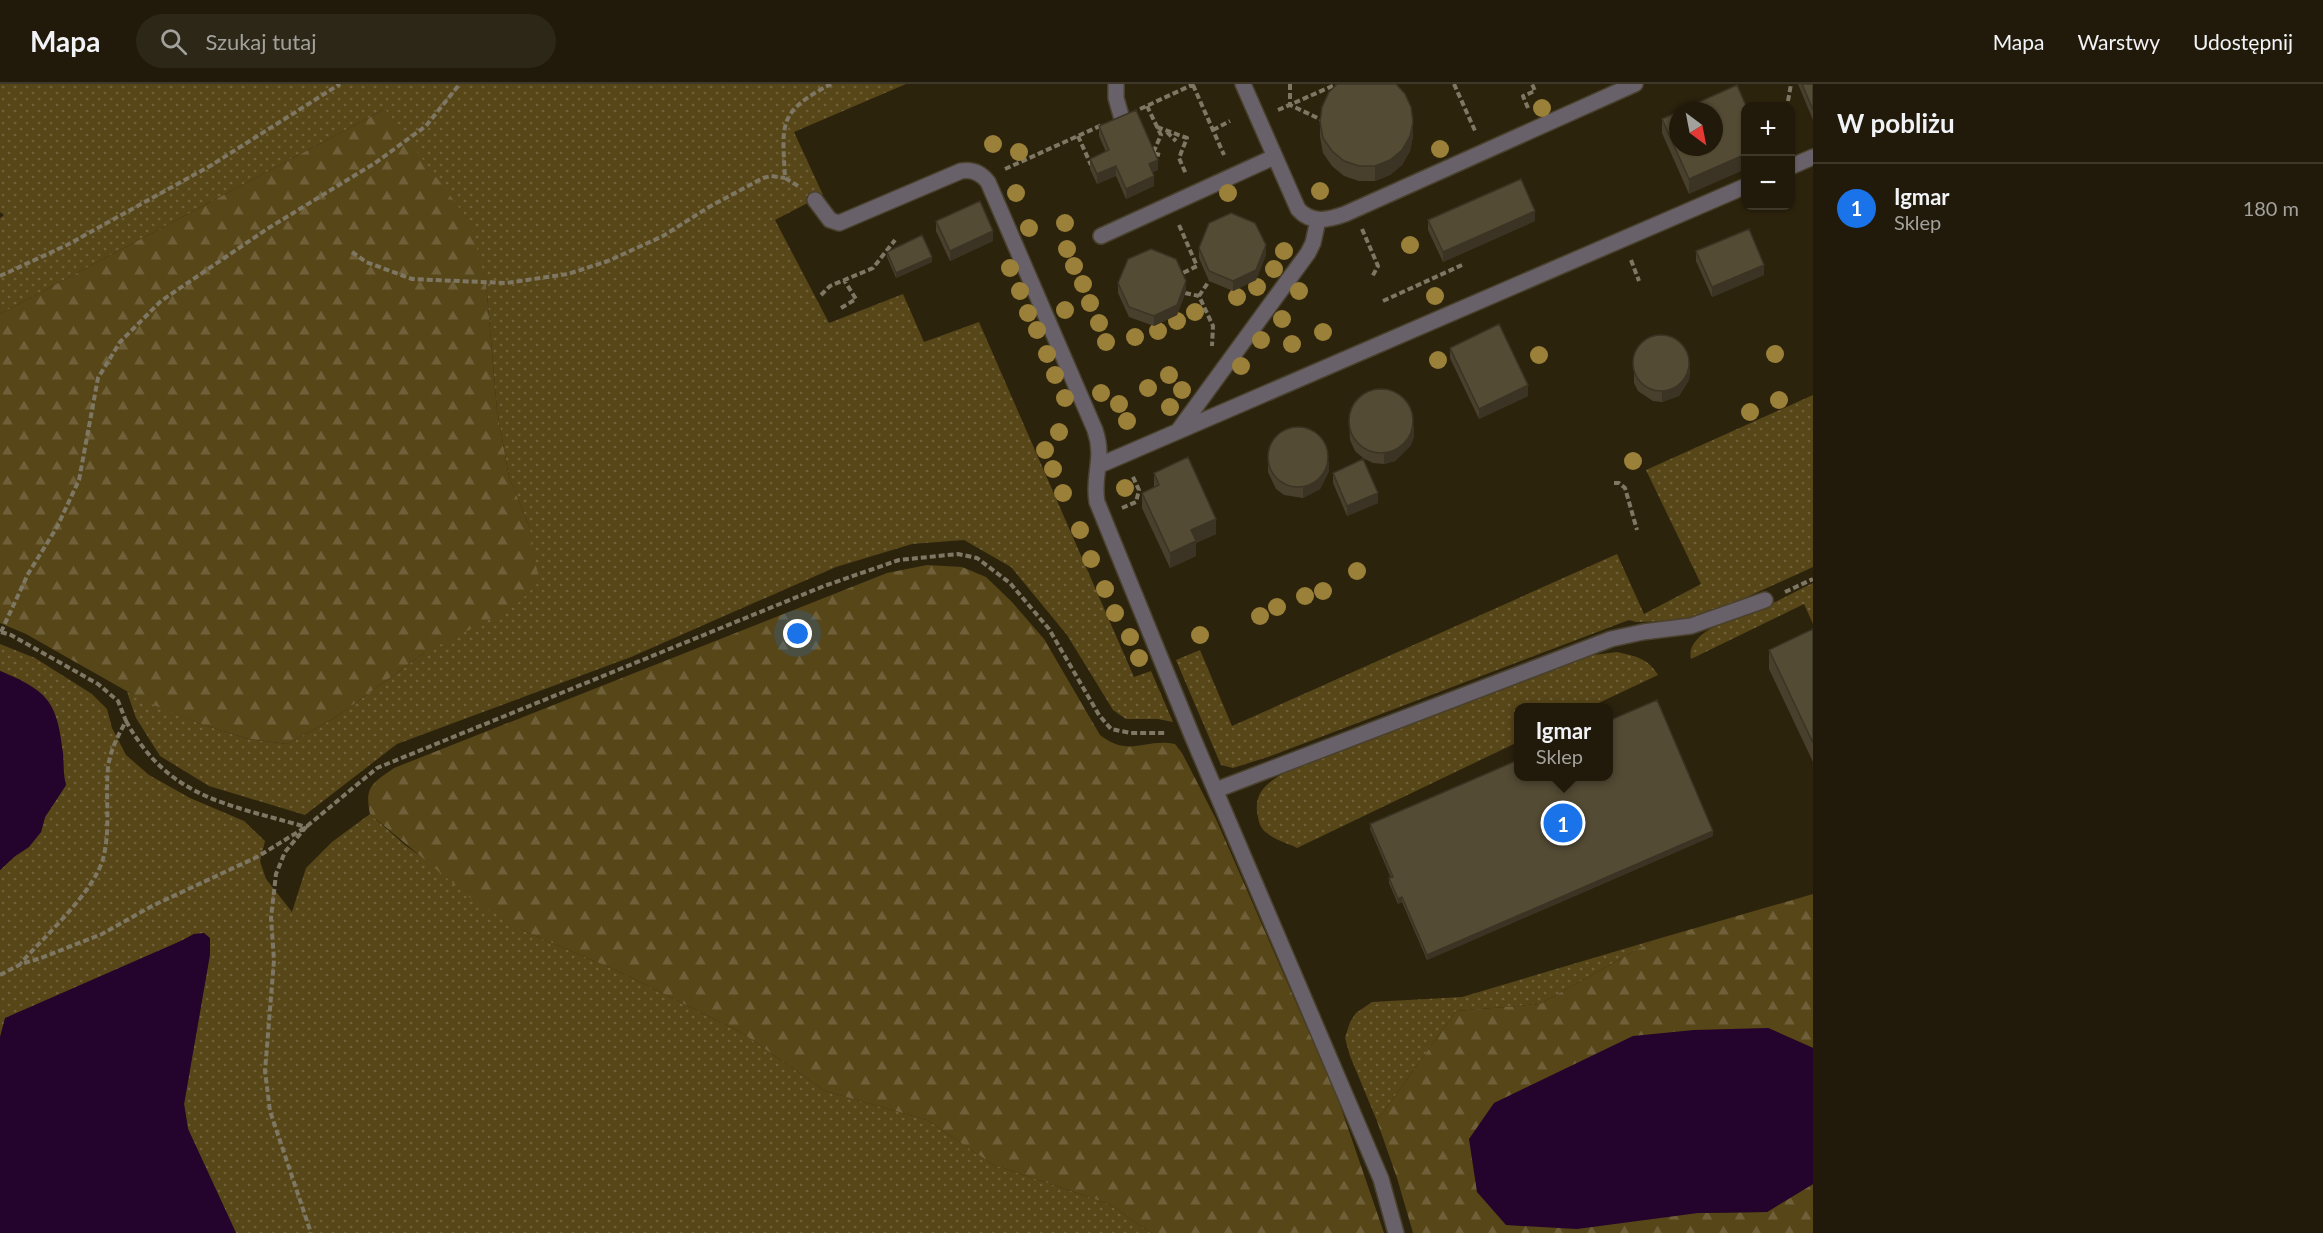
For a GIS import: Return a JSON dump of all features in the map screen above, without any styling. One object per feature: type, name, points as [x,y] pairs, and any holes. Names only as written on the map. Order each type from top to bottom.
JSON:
[{"type":"lane","points":[[1116,84],[1117,106],[1122,119]]},
{"type":"lane","points":[[1243,84],[1298,208],[1306,217],[1318,220],[1345,214],[1635,84]]},
{"type":"lane","points":[[1101,236],[1274,157]]},
{"type":"lane","points":[[1795,165],[1813,157]]},
{"type":"lane","points":[[815,200],[830,220],[839,223],[961,171],[972,171],[984,176],[993,192],[1099,441],[1097,502],[1193,738],[1381,1179],[1396,1233]]},
{"type":"lane","points":[[1100,465],[1741,188]]},
{"type":"lane","points":[[1176,433],[1308,253],[1313,243],[1318,220]]},
{"type":"lane","points":[[1216,790],[1611,639],[1691,626],[1748,608],[1765,600]]},
{"type":"path","points":[[0,276],[67,245],[210,166],[340,84]]},
{"type":"path","points":[[785,178],[784,123],[791,112],[811,94],[831,84]]},
{"type":"path","points":[[1160,155],[1153,153],[1161,135],[1146,106],[1193,84],[1227,163]]},
{"type":"path","points":[[1290,84],[1290,105]]},
{"type":"path","points":[[1275,111],[1337,84]]},
{"type":"path","points":[[1454,84],[1480,143]]},
{"type":"path","points":[[1523,96],[1535,91],[1532,84]]},
{"type":"path","points":[[1788,101],[1791,84]]},
{"type":"path","points":[[306,827],[227,805],[183,785],[157,765],[138,742],[118,701],[98,684],[11,635],[1,632],[27,574],[57,527],[79,480],[98,378],[120,342],[161,301],[267,229],[375,164],[426,126],[458,86]]},
{"type":"path","points":[[1290,105],[1322,120]]},
{"type":"path","points":[[1213,130],[1230,121]]},
{"type":"path","points":[[1157,127],[1187,138],[1179,158],[1187,176]]},
{"type":"path","points":[[1164,129],[1176,141]]},
{"type":"path","points":[[1001,170],[1092,130]]},
{"type":"path","points":[[1078,136],[1093,168]]},
{"type":"path","points":[[352,252],[366,262],[412,279],[506,283],[568,274],[608,261],[663,236],[709,207],[763,178],[771,176],[785,178],[815,200]]},
{"type":"path","points":[[1178,223],[1199,265],[1179,275]]},
{"type":"path","points":[[1360,223],[1378,263],[1378,269],[1372,277]]},
{"type":"path","points":[[821,295],[830,286],[873,268],[895,240]]},
{"type":"path","points":[[1627,251],[1639,281]]},
{"type":"path","points":[[1383,301],[1462,265]]},
{"type":"path","points":[[841,308],[856,299],[844,280]]},
{"type":"path","points":[[1199,296],[1209,281]]},
{"type":"path","points":[[1185,293],[1199,296]]},
{"type":"path","points":[[1199,296],[1213,326],[1211,370],[1218,375]]},
{"type":"path","points":[[1120,509],[1136,502],[1139,490],[1130,471]]},
{"type":"path","points":[[1614,483],[1619,483],[1624,488],[1637,530]]},
{"type":"path","points":[[0,975],[21,964],[102,934],[152,906],[257,857],[306,827],[377,768],[824,586],[899,560],[958,554],[976,558],[1010,583],[1048,629],[1099,715],[1111,729],[1131,733],[1170,733],[1193,738]]},
{"type":"path","points":[[1765,600],[1813,579]]},
{"type":"path","points":[[21,964],[85,892],[102,861],[109,828],[108,768],[113,746],[126,721]]},
{"type":"path","points":[[306,827],[285,852],[276,874],[271,918],[274,960],[265,1071],[270,1111],[311,1233]]},
{"type":"green space","points":[[0,84],[906,84],[794,132],[823,195],[775,220],[829,323],[903,294],[924,342],[979,322],[1134,677],[1151,671],[1173,722],[1158,719],[1126,719],[1113,710],[1067,635],[1011,567],[964,540],[912,544],[836,567],[631,657],[397,744],[305,815],[209,786],[160,756],[136,718],[127,692],[198,723],[248,739],[287,744],[333,719],[424,653],[530,528],[509,477],[497,410],[486,282],[385,109],[0,314],[0,218],[4,215],[0,212]]},
{"type":"green space","points":[[385,109],[470,222],[486,282],[497,410],[509,477],[530,528],[539,582],[514,607],[424,653],[333,719],[287,744],[248,739],[198,723],[144,701],[26,634],[0,623],[0,314]]},
{"type":"green space","points":[[1813,395],[1813,567],[1705,616],[1669,621],[1636,622],[1629,620],[1268,757],[1233,768],[1221,765],[1176,660],[1200,650],[1232,726],[1617,554],[1644,614],[1701,584],[1646,470]]},
{"type":"green space","points":[[927,565],[962,567],[986,577],[1012,602],[1044,639],[1100,735],[1120,745],[1175,744],[1182,753],[1216,819],[1338,1099],[1384,1233],[1151,1233],[1109,1204],[992,1164],[927,1120],[825,1091],[742,1033],[620,972],[524,931],[474,901],[370,814],[369,791],[376,782],[394,768],[887,573]]},
{"type":"green space","points":[[1813,583],[1813,624],[1804,604],[1691,659],[1692,648],[1698,638],[1709,630]]},
{"type":"green space","points":[[0,644],[35,658],[92,694],[107,709],[112,728],[126,755],[149,775],[190,798],[244,821],[265,841],[260,861],[266,879],[292,912],[306,868],[332,842],[370,814],[405,845],[524,931],[620,972],[742,1033],[825,1091],[927,1120],[992,1164],[1109,1204],[1151,1233],[236,1233],[188,1129],[184,1104],[210,954],[194,934],[0,1037],[0,870],[41,832],[45,817],[66,785],[63,774],[63,757],[21,680],[0,671]]},
{"type":"green space","points":[[1617,652],[1645,661],[1658,675],[1598,703],[1514,703],[1514,744],[1297,848],[1274,838],[1261,826],[1257,808],[1260,794],[1275,778],[1289,770],[1586,656]]},
{"type":"green space","points":[[1813,894],[1813,1048],[1768,1028],[1698,1213],[1767,1212],[1813,1184],[1813,1233],[1413,1233],[1377,1121],[1456,1011],[1540,1004],[1654,940]]},
{"type":"green space","points":[[1654,940],[1540,1004],[1456,1011],[1377,1121],[1350,1056],[1345,1038],[1350,1022],[1356,1013],[1372,1002],[1462,997]]},
{"type":"shaded area","points":[[0,671],[39,692],[53,709],[61,735],[66,785],[45,817],[41,832],[29,847],[0,870]]},
{"type":"shaded area","points":[[204,933],[210,938],[210,954],[184,1104],[188,1129],[236,1233],[0,1233],[0,1037],[5,1018],[194,934]]},
{"type":"shaded area","points":[[1768,1028],[1813,1048],[1813,1184],[1767,1212],[1698,1213],[1577,1229],[1506,1225],[1477,1192],[1469,1139],[1494,1103],[1633,1036],[1694,1030]]},
{"type":"building","points":[[1337,84],[1396,84],[1405,94],[1411,107],[1413,122],[1410,136],[1402,150],[1390,160],[1375,166],[1359,166],[1344,161],[1332,151],[1323,138],[1320,122],[1322,107],[1329,92]]},
{"type":"building","points":[[1802,84],[1813,84],[1813,110]]},
{"type":"building","points":[[1737,85],[1744,102],[1741,102],[1741,156],[1689,179],[1679,156],[1723,156],[1723,102],[1699,102]]},
{"type":"building","points":[[1136,110],[1158,160],[1149,164],[1154,176],[1126,189],[1116,166],[1097,174],[1090,159],[1109,150],[1099,126]]},
{"type":"building","points":[[1669,116],[1669,135],[1662,119]]},
{"type":"building","points":[[1521,179],[1535,211],[1443,252],[1428,220]]},
{"type":"building","points":[[980,201],[993,231],[950,251],[936,221]]},
{"type":"building","points":[[1231,213],[1255,223],[1266,245],[1256,270],[1233,281],[1209,271],[1199,248],[1209,223]]},
{"type":"building","points":[[1749,229],[1764,265],[1712,287],[1696,251]]},
{"type":"building","points":[[922,235],[932,257],[896,273],[887,252]]},
{"type":"building","points":[[1151,249],[1176,259],[1186,281],[1177,305],[1154,316],[1129,307],[1118,283],[1128,259]]},
{"type":"building","points":[[1499,324],[1528,385],[1479,409],[1450,348]]},
{"type":"building","points":[[1661,335],[1672,337],[1681,343],[1687,352],[1689,363],[1687,374],[1681,383],[1672,389],[1661,391],[1650,389],[1641,383],[1635,374],[1633,363],[1635,352],[1641,343],[1650,337]]},
{"type":"building","points":[[1381,389],[1393,391],[1404,398],[1411,409],[1413,421],[1411,433],[1404,444],[1393,451],[1381,453],[1369,451],[1358,444],[1351,433],[1349,421],[1351,409],[1358,398],[1369,391]]},
{"type":"building","points":[[1292,427],[1304,427],[1315,432],[1323,440],[1328,457],[1326,469],[1315,482],[1304,487],[1292,487],[1281,482],[1273,474],[1268,463],[1268,451],[1273,440],[1281,432]]},
{"type":"building","points":[[1188,457],[1216,519],[1191,530],[1196,541],[1170,553],[1142,493],[1159,485],[1154,473]]},
{"type":"building","points":[[1363,459],[1378,493],[1347,506],[1333,473]]},
{"type":"building","points":[[1813,629],[1813,743],[1769,650]]},
{"type":"building","points":[[1657,700],[1713,831],[1427,955],[1402,897],[1398,899],[1389,878],[1393,877],[1370,824],[1514,762],[1514,781],[1613,781],[1613,719]]},
{"type":"place","name":"Igmar","points":[[1563,823]]}]
